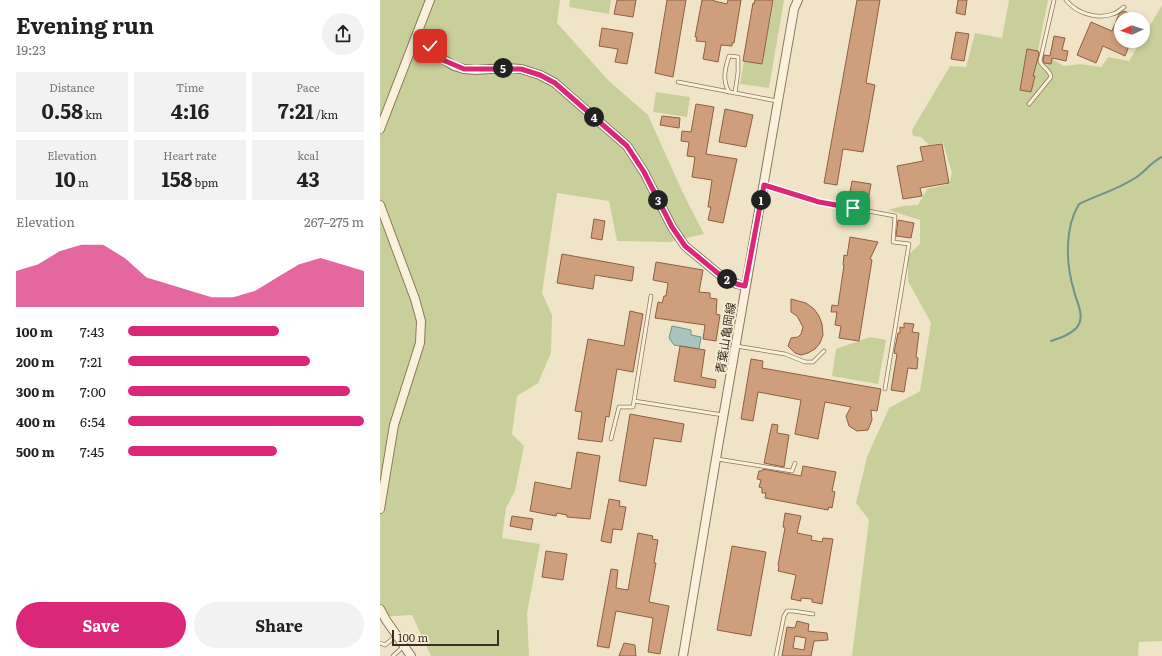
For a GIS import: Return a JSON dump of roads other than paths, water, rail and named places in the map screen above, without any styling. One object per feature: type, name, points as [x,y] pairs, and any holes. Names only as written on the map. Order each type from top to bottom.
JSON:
[{"type":"street","points":[[380,129],[430,0]]},
{"type":"street","name":"青葉山亀岡線","points":[[683,656],[745,286],[779,101],[794,9],[798,0]]},
{"type":"street","points":[[419,31],[443,60],[454,66],[475,70],[507,68],[521,69],[540,75],[555,83],[627,146],[644,172],[672,227],[685,246],[720,275],[737,284],[745,286]]},
{"type":"street","points":[[380,204],[415,299],[421,321],[420,343],[394,425],[380,509]]},
{"type":"street","points":[[380,609],[396,636],[411,656]]},
{"type":"lane","points":[[1029,104],[1051,77],[1049,70],[1041,65],[1040,61],[1054,0]]},
{"type":"lane","points":[[1066,0],[1082,12],[1091,15],[1113,14],[1124,7]]},
{"type":"lane","points":[[729,92],[725,84],[725,69],[729,56],[738,57],[738,72],[735,93]]},
{"type":"lane","points":[[678,82],[779,101]]},
{"type":"lane","points":[[764,185],[819,202],[896,216],[892,242],[909,244],[885,389]]},
{"type":"lane","points":[[611,439],[619,407],[634,407],[652,296]]},
{"type":"lane","points":[[736,346],[785,354],[809,362],[813,362],[824,351]]},
{"type":"lane","points":[[634,401],[724,416]]},
{"type":"lane","points":[[717,459],[792,471],[795,463]]},
{"type":"lane","points":[[776,656],[784,616],[787,611],[812,614]]},
{"type":"lane","points":[[380,643],[385,645],[396,636]]},
{"type":"lane","points":[[393,656],[404,646]]},
{"type":"water","points":[[672,326],[691,330],[691,335],[701,337],[699,349],[674,345],[669,338]]},
{"type":"waterway","points":[[1051,341],[1071,333],[1079,324],[1081,316],[1071,281],[1068,258],[1071,224],[1079,204],[1114,189],[1139,176],[1162,157]]}]
